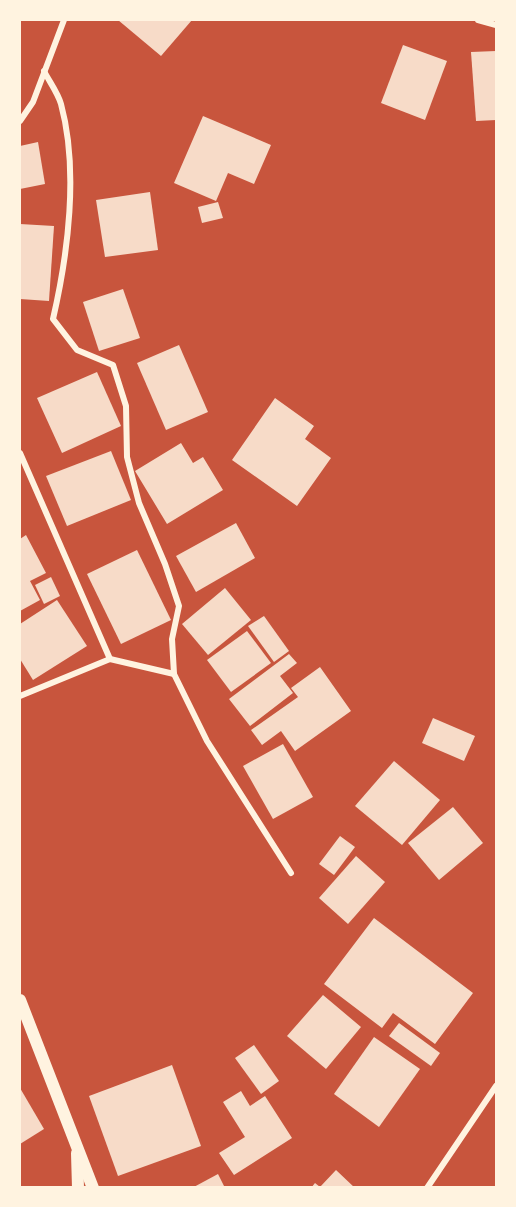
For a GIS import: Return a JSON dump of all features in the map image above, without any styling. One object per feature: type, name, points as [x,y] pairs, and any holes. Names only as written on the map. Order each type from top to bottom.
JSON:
[{"type":"main road","points":[[20,1000],[93,1188]]},
{"type":"main road","points":[[76,1140],[78,1188]]},
{"type":"street","points":[[20,121],[33,102],[64,20]]},
{"type":"street","points":[[478,20],[496,25]]},
{"type":"street","points":[[44,71],[61,102],[70,158],[61,283],[53,320],[77,350],[113,365],[126,406],[127,457],[139,503],[165,564],[179,606],[172,639],[174,674],[207,741],[291,873]]},
{"type":"street","points":[[20,453],[110,659]]},
{"type":"street","points":[[20,696],[110,659],[174,674]]},
{"type":"street","points":[[427,1188],[496,1086]]},
{"type":"building","points":[[118,20],[192,20],[161,56]]},
{"type":"building","points":[[403,45],[447,61],[425,120],[381,103]]},
{"type":"building","points":[[496,51],[496,120],[476,121],[471,52]]},
{"type":"building","points":[[203,116],[271,145],[254,184],[228,173],[216,201],[174,183]]},
{"type":"building","points":[[38,142],[45,184],[20,189],[20,146]]},
{"type":"building","points":[[150,192],[158,250],[105,257],[96,200]]},
{"type":"building","points":[[218,202],[223,218],[202,223],[198,207]]},
{"type":"building","points":[[20,224],[54,226],[49,301],[20,299]]},
{"type":"building","points":[[123,289],[140,338],[99,351],[83,302]]},
{"type":"building","points":[[179,345],[208,412],[166,430],[137,363]]},
{"type":"building","points":[[97,372],[121,426],[62,453],[37,398]]},
{"type":"building","points":[[275,398],[314,426],[305,439],[331,458],[297,506],[232,460]]},
{"type":"building","points":[[181,443],[193,463],[203,457],[223,490],[167,524],[135,471]]},
{"type":"building","points":[[111,451],[131,500],[67,526],[46,476]]},
{"type":"building","points":[[236,523],[255,558],[196,592],[176,556]]},
{"type":"building","points":[[26,535],[46,573],[30,581],[40,600],[20,611],[20,539]]},
{"type":"building","points":[[137,550],[171,620],[121,644],[87,574]]},
{"type":"building","points":[[51,577],[60,596],[44,604],[35,585]]},
{"type":"building","points":[[225,588],[251,620],[208,655],[182,624]]},
{"type":"building","points":[[57,600],[87,646],[33,680],[20,659],[20,624]]},
{"type":"building","points":[[264,616],[289,651],[274,662],[248,626]]},
{"type":"building","points":[[247,631],[271,663],[231,692],[207,660]]},
{"type":"building","points":[[289,654],[297,663],[280,676],[293,693],[250,726],[229,699]]},
{"type":"building","points":[[320,667],[351,711],[295,751],[281,731],[262,745],[251,730],[298,697],[291,688]]},
{"type":"building","points":[[433,718],[475,736],[464,761],[422,743]]},
{"type":"building","points":[[283,744],[313,797],[273,819],[243,766]]},
{"type":"building","points":[[394,761],[440,800],[402,845],[355,806]]},
{"type":"building","points":[[453,807],[483,843],[439,880],[408,843]]},
{"type":"building","points":[[340,836],[355,847],[334,875],[319,864]]},
{"type":"building","points":[[356,856],[385,882],[348,924],[319,898]]},
{"type":"building","points":[[374,918],[473,993],[435,1044],[393,1013],[382,1028],[324,984]]},
{"type":"building","points":[[323,995],[361,1027],[326,1069],[287,1036]]},
{"type":"building","points":[[399,1023],[440,1053],[431,1066],[389,1036]]},
{"type":"building","points":[[374,1037],[420,1069],[379,1127],[334,1094]]},
{"type":"building","points":[[254,1045],[279,1081],[261,1094],[235,1058]]},
{"type":"building","points":[[172,1065],[201,1146],[118,1176],[89,1096]]},
{"type":"building","points":[[20,1088],[44,1129],[20,1144]]},
{"type":"building","points":[[241,1091],[250,1106],[265,1096],[292,1138],[234,1175],[219,1153],[245,1137],[223,1102]]},
{"type":"building","points":[[336,1170],[355,1188],[311,1188],[315,1183],[320,1187]]},
{"type":"building","points":[[218,1174],[225,1188],[192,1188]]}]
